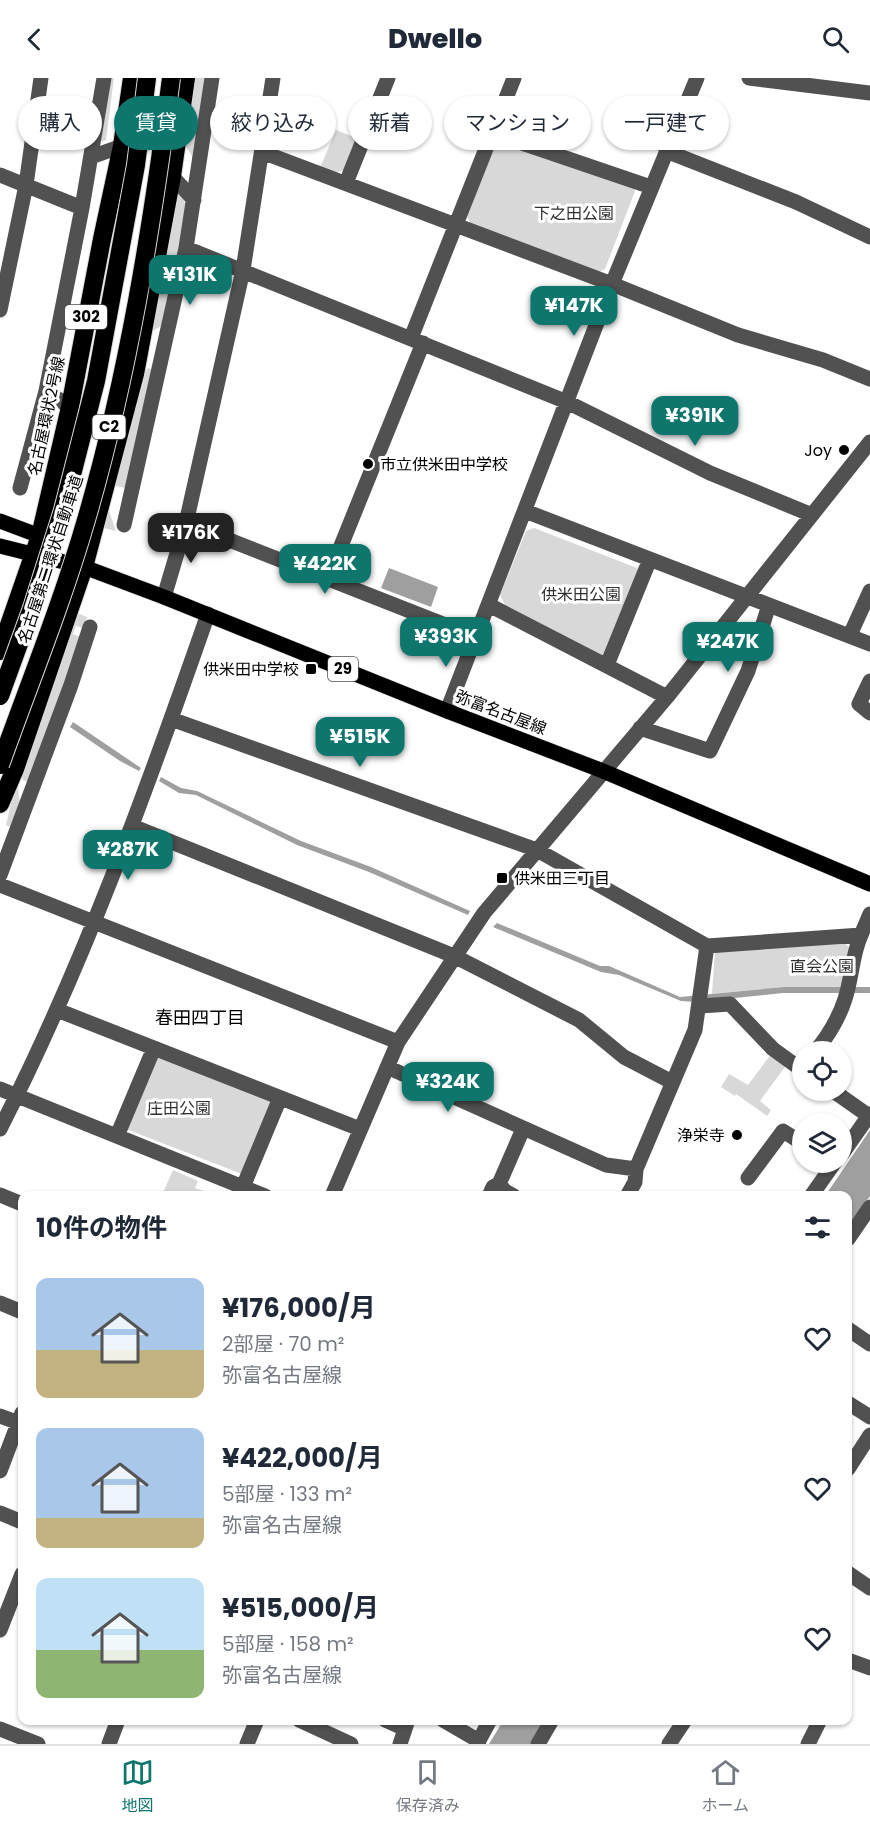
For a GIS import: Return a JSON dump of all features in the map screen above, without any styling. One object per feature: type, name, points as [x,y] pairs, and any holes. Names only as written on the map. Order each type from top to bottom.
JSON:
[{"type":"highway","name":"名古屋環状2号線","points":[[129,96],[132,78]]},
{"type":"highway","name":"名古屋第二環状自動車道","points":[[0,696],[32,608],[63,510],[96,381],[136,165],[147,78]]},
{"type":"highway","name":"名古屋第二環状自動車道","points":[[7,767],[86,520],[124,368],[159,169],[171,78]]},
{"type":"highway","points":[[0,804],[7,767],[84,567],[135,374],[172,176],[186,78]]},
{"type":"highway","name":"名古屋環状2号線","points":[[0,651],[40,536],[70,407],[121,150]]},
{"type":"main road","name":"弥富名古屋線","points":[[0,521],[40,536],[84,567]]},
{"type":"main road","name":"弥富名古屋線","points":[[0,546],[84,567],[208,614],[447,711],[603,771],[870,884]]},
{"type":"street","points":[[0,310],[2,289],[26,185],[41,78]]},
{"type":"street","points":[[20,488],[46,391],[82,208],[104,78]]},
{"type":"street","points":[[124,525],[186,248],[212,78]]},
{"type":"street","points":[[164,597],[186,523],[243,270],[273,78]]},
{"type":"street","points":[[346,183],[388,78]]},
{"type":"street","points":[[507,96],[514,78]]},
{"type":"street","points":[[447,711],[612,284],[697,78]]},
{"type":"street","points":[[749,78],[870,93]]},
{"type":"street","points":[[91,157],[114,149]]},
{"type":"street","points":[[328,578],[485,150]]},
{"type":"street","points":[[542,150],[651,187]]},
{"type":"street","points":[[666,151],[796,202],[870,237]]},
{"type":"street","points":[[262,152],[612,284],[738,335],[823,360],[870,379]]},
{"type":"street","points":[[0,175],[82,208]]},
{"type":"street","points":[[172,176],[194,200]]},
{"type":"street","points":[[186,248],[567,402],[710,473],[812,515]]},
{"type":"street","points":[[135,374],[160,357]]},
{"type":"street","points":[[46,391],[70,407]]},
{"type":"street","points":[[334,1191],[398,1042],[484,913],[667,697],[870,442]]},
{"type":"street","points":[[525,511],[870,644]]},
{"type":"street","points":[[186,523],[476,637]]},
{"type":"street","points":[[607,665],[650,559]]},
{"type":"street","points":[[850,635],[870,591]]},
{"type":"street","points":[[489,604],[667,697]]},
{"type":"street","points":[[640,728],[710,751],[748,671],[769,605]]},
{"type":"street","points":[[0,1129],[57,1010],[94,923],[132,826],[208,614]]},
{"type":"street","points":[[0,875],[71,685],[90,627]]},
{"type":"street","points":[[870,681],[860,704],[870,713]]},
{"type":"street","points":[[171,719],[537,850],[707,945],[861,935]]},
{"type":"street","points":[[7,767],[28,801]]},
{"type":"street","points":[[132,826],[454,956],[579,1020],[624,1057],[672,1082]]},
{"type":"street","points":[[0,885],[398,1042]]},
{"type":"street","points":[[823,1041],[837,1018],[847,991],[856,946],[870,914]]},
{"type":"street","points":[[630,1191],[635,1182],[636,1169],[695,1030],[707,945]]},
{"type":"street","points":[[700,1001],[730,1004],[772,1049],[792,1062]]},
{"type":"street","points":[[57,1010],[360,1129]]},
{"type":"street","points":[[117,1136],[154,1048]]},
{"type":"street","points":[[387,1067],[606,1165],[636,1169]]},
{"type":"street","points":[[0,1089],[252,1191]]},
{"type":"street","points":[[243,1187],[280,1098]]},
{"type":"street","points":[[848,1101],[869,1115],[852,1140]]},
{"type":"street","points":[[494,1190],[523,1129]]},
{"type":"street","points":[[748,1178],[783,1131],[792,1137]]},
{"type":"street","points":[[815,1191],[827,1173]]},
{"type":"street","points":[[0,1195],[18,1202]]},
{"type":"street","points":[[852,1233],[870,1207]]},
{"type":"street","points":[[0,1303],[18,1310]]},
{"type":"street","points":[[852,1332],[870,1344]]},
{"type":"street","points":[[852,1406],[870,1417]]},
{"type":"street","points":[[0,1416],[18,1418]]},
{"type":"street","points":[[0,1471],[18,1426]]},
{"type":"street","points":[[852,1463],[870,1434]]},
{"type":"street","points":[[0,1513],[18,1520]]},
{"type":"street","points":[[852,1576],[870,1588]]},
{"type":"street","points":[[2,1620],[18,1583]]},
{"type":"street","points":[[852,1661],[870,1668]]},
{"type":"street","points":[[109,1744],[116,1725]]},
{"type":"street","points":[[246,1744],[255,1725]]},
{"type":"street","points":[[310,1725],[351,1744]]},
{"type":"street","points":[[400,1744],[407,1725]]},
{"type":"street","points":[[451,1725],[478,1742],[487,1725]]},
{"type":"street","points":[[538,1744],[549,1725]]},
{"type":"street","points":[[669,1744],[681,1725]]},
{"type":"street","points":[[807,1744],[817,1725]]},
{"type":"street","points":[[0,1729],[38,1744]]},
{"type":"green space","points":[[107,78],[114,78],[106,140],[102,142]]},
{"type":"green space","points":[[192,78],[209,78],[198,134],[198,96],[189,96]]},
{"type":"green space","points":[[336,130],[348,135],[348,150],[352,150],[344,170],[336,173],[320,168],[328,150],[336,150]]},
{"type":"green space","points":[[188,150],[195,150],[192,165],[192,156]]},
{"type":"green space","name":"下之田公園","points":[[493,150],[531,150],[633,185],[635,191],[605,269],[599,272],[470,223],[467,216]]},
{"type":"green space","points":[[173,189],[182,194],[186,206],[185,220],[161,326],[146,335]]},
{"type":"green space","points":[[148,368],[153,370],[126,488],[112,485],[145,371]]},
{"type":"green space","points":[[112,486],[108,508],[116,531],[100,527]]},
{"type":"green space","name":"供米田公園","points":[[534,528],[637,568],[640,572],[603,656],[505,605],[500,595],[526,531]]},
{"type":"green space","points":[[74,612],[87,617],[83,628],[76,626],[73,634],[80,637],[32,781],[28,782],[23,780],[20,772]]},
{"type":"green space","points":[[15,786],[18,787],[20,803],[15,829],[6,825]]},
{"type":"green space","name":"直会公園","points":[[845,943],[850,949],[842,987],[784,987],[712,994],[715,951]]},
{"type":"green space","points":[[772,1053],[787,1064],[760,1101],[771,1110],[767,1116],[736,1094],[735,1096],[721,1087],[729,1074],[748,1085]]},
{"type":"green space","name":"庄田公園","points":[[158,1057],[270,1102],[271,1106],[242,1174],[126,1129]]},
{"type":"green space","points":[[173,1170],[198,1181],[195,1188],[204,1191],[164,1191]]},
{"type":"shaded area","points":[[389,568],[438,587],[431,607],[381,588]]},
{"type":"shaded area","points":[[73,722],[141,768],[139,771],[70,727]]},
{"type":"shaded area","points":[[161,777],[181,788],[197,791],[301,841],[371,867],[470,911],[468,915],[369,872],[297,845],[196,795],[179,793],[159,781]]},
{"type":"shaded area","points":[[497,923],[600,966],[609,966],[680,997],[784,987],[870,987],[870,993],[783,993],[696,1002],[681,1001],[619,975],[601,972],[493,927]]},
{"type":"shaded area","points":[[870,1130],[870,1196],[852,1222],[852,1191],[828,1191],[841,1173],[852,1173],[852,1156]]},
{"type":"shaded area","points":[[501,1725],[542,1725],[531,1744],[489,1744]]},
{"type":"place","name":"Joy","points":[[844,450]]},
{"type":"place","name":"市立供米田中学校","points":[[368,464]]},
{"type":"place","name":"供米田中学校","points":[[311,669]]},
{"type":"place","name":"供米田三丁目","points":[[502,878]]},
{"type":"place","name":"浄栄寺","points":[[737,1135]]},
{"type":"district","name":"春田四丁目","points":[[200,1018]]}]
